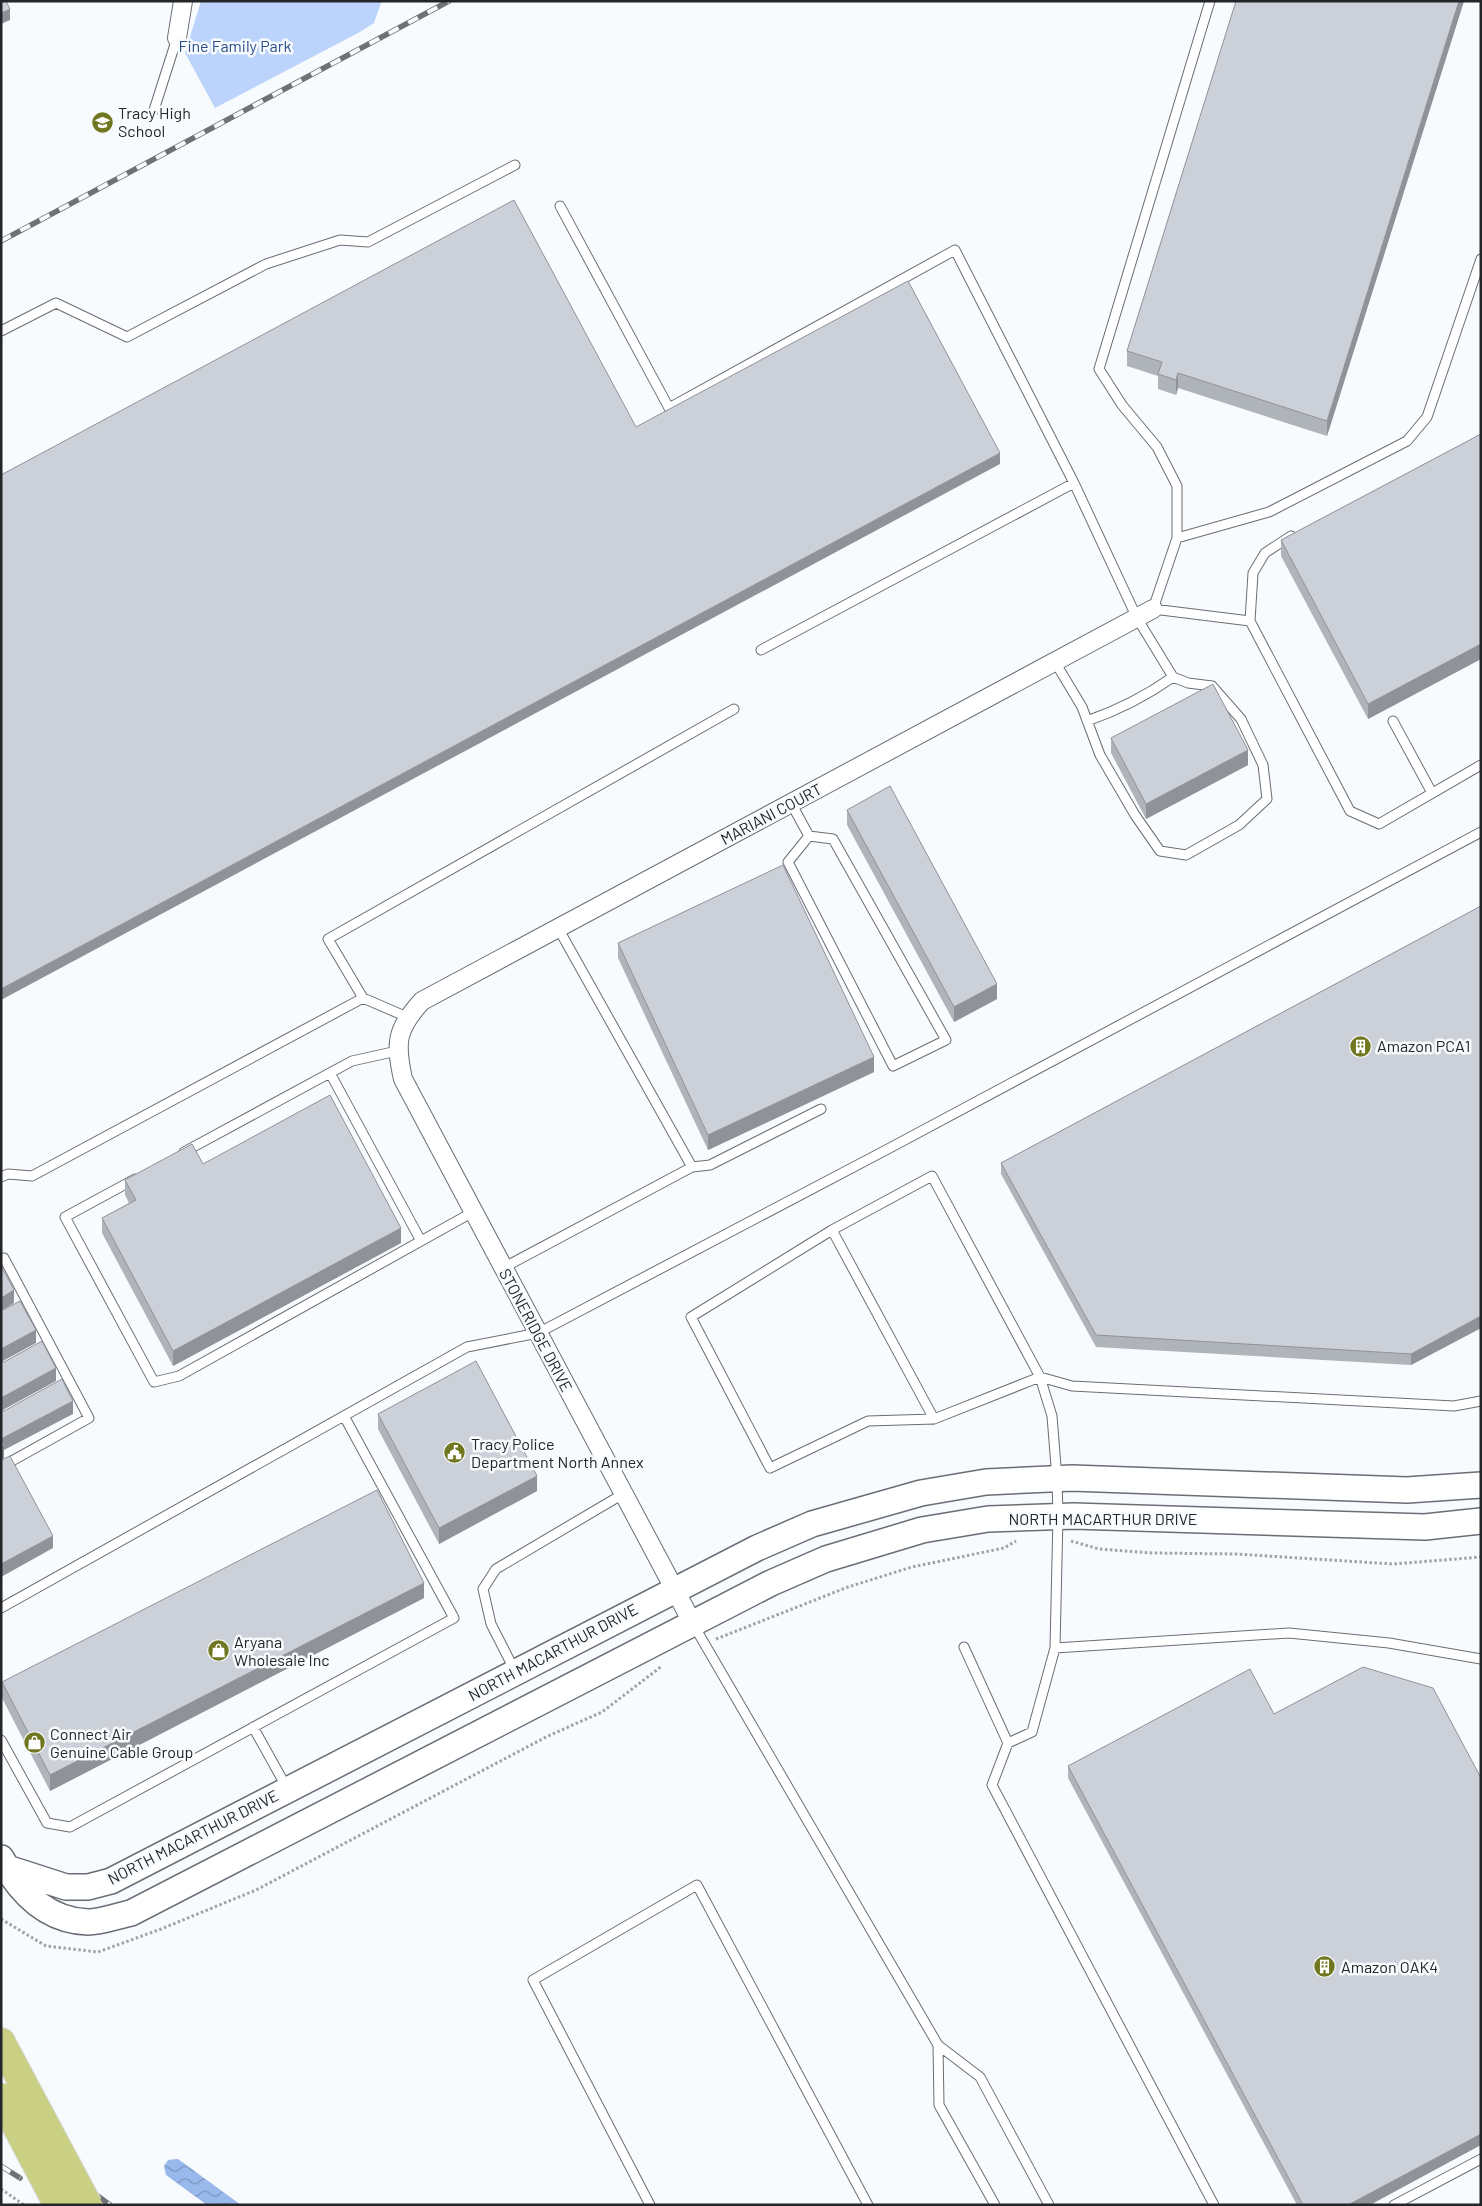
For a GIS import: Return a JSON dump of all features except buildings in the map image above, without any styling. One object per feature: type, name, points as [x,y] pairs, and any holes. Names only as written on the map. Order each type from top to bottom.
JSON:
[{"type":"main road","name":"NORTH MACARTHUR DRIVE","points":[[4,1863],[66,1887],[88,1887],[111,1880],[674,1589],[812,1524],[921,1493],[986,1482],[1057,1479],[1407,1490],[1481,1485]]},
{"type":"main road","name":"NORTH MACARTHUR DRIVE","points":[[4,1863],[32,1901],[57,1917],[89,1922],[130,1913],[772,1583],[826,1559],[914,1532],[988,1519],[1058,1516],[1425,1527],[1481,1521]]},
{"type":"main road","points":[[1,2042],[88,2205]]},
{"type":"main road","points":[[1,2097],[58,2205]]},
{"type":"street","points":[[177,38],[183,1]]},
{"type":"street","name":"MARIANI COURT","points":[[404,1024],[422,1001],[1153,609]]},
{"type":"street","name":"STONERIDGE DRIVE","points":[[404,1024],[397,1052],[402,1079],[692,1624]]},
{"type":"lane","points":[[1210,1],[1099,369],[1122,405],[1158,447],[1177,486],[1177,538],[1153,609],[1250,621]]},
{"type":"lane","points":[[154,110],[177,38]]},
{"type":"lane","points":[[1,331],[56,303],[127,337],[266,264],[340,240],[368,242],[515,165]]},
{"type":"lane","points":[[560,206],[669,408],[955,250],[1074,483],[1137,618],[1173,678],[1188,683],[1212,686],[1241,719],[1263,765],[1267,799],[1240,825],[1186,855],[1160,852],[1135,815],[1100,755],[1082,707],[1055,662]]},
{"type":"lane","points":[[1177,538],[1269,512],[1407,441],[1427,418],[1481,260]]},
{"type":"lane","points":[[761,650],[1074,483]]},
{"type":"lane","points":[[1295,533],[1265,553],[1253,573],[1250,621],[1350,810],[1379,824],[1481,765]]},
{"type":"lane","points":[[1087,720],[1115,712],[1144,698],[1173,678]]},
{"type":"lane","points":[[404,1024],[363,998],[328,939],[734,709]]},
{"type":"lane","points":[[1393,721],[1432,793]]},
{"type":"lane","points":[[791,803],[809,836]]},
{"type":"lane","points":[[1,1608],[467,1347],[538,1333],[886,1150],[1481,832]]},
{"type":"lane","points":[[809,836],[834,839],[946,1040],[893,1066],[788,862],[809,836]]},
{"type":"lane","points":[[558,928],[692,1167]]},
{"type":"lane","points":[[1,1177],[8,1174],[32,1176],[363,998]]},
{"type":"lane","points":[[176,1157],[352,1061],[397,1052]]},
{"type":"lane","points":[[330,1073],[421,1241]]},
{"type":"lane","points":[[503,1268],[692,1167],[710,1165],[821,1109]]},
{"type":"lane","points":[[142,1176],[65,1217],[154,1382],[179,1376],[473,1212]]},
{"type":"lane","points":[[1214,2205],[992,1786],[1008,1744],[1032,1732],[1056,1648],[1058,1516],[1052,1416],[1040,1377],[932,1176],[832,1230],[691,1317],[770,1468],[868,1421],[934,1419],[1040,1377],[1072,1386],[1454,1406],[1481,1401]]},
{"type":"lane","points":[[832,1230],[934,1419]]},
{"type":"lane","points":[[1,1260],[4,1258],[24,1305],[65,1383],[89,1418],[1,1467]]},
{"type":"lane","points":[[1,1740],[47,1823],[70,1827],[454,1618],[344,1416]]},
{"type":"lane","points":[[516,1672],[491,1624],[483,1589],[496,1569],[623,1494]]},
{"type":"lane","points":[[692,1624],[938,2045],[980,2077],[1049,2205]]},
{"type":"lane","points":[[1056,1648],[1289,1633],[1389,1643],[1481,1659]]},
{"type":"lane","points":[[964,1646],[1008,1744]]},
{"type":"lane","points":[[253,1727],[288,1790]]},
{"type":"lane","points":[[650,2205],[533,1980],[697,1885],[868,2205]]},
{"type":"lane","points":[[938,2045],[939,2105],[995,2205]]},
{"type":"lane","points":[[1394,2205],[1481,2159]]},
{"type":"path","points":[[1,2189],[24,2205]]},
{"type":"green space","name":"Fine Family Park","points":[[201,1],[380,1],[381,3],[374,23],[360,32],[215,108],[185,53]]},
{"type":"water","points":[[178,2159],[241,2205],[207,2205],[166,2175],[164,2166],[168,2160]]},
{"type":"railway","points":[[1,241],[449,1]]},
{"type":"railway","points":[[1,2125],[110,2205]]},
{"type":"railway","points":[[1,2166],[20,2178]]},
{"type":"place","name":"Tracy High School","points":[[102,122]]},
{"type":"place","name":"Amazon PCA1","points":[[1361,1046]]},
{"type":"place","name":"Tracy Police Department North Annex","points":[[455,1453]]},
{"type":"place","name":"Aryana Wholesale Inc","points":[[218,1651]]},
{"type":"place","name":"Connect Air Genuine Cable Group","points":[[34,1743]]},
{"type":"place","name":"Amazon OAK4","points":[[1325,1967]]}]
